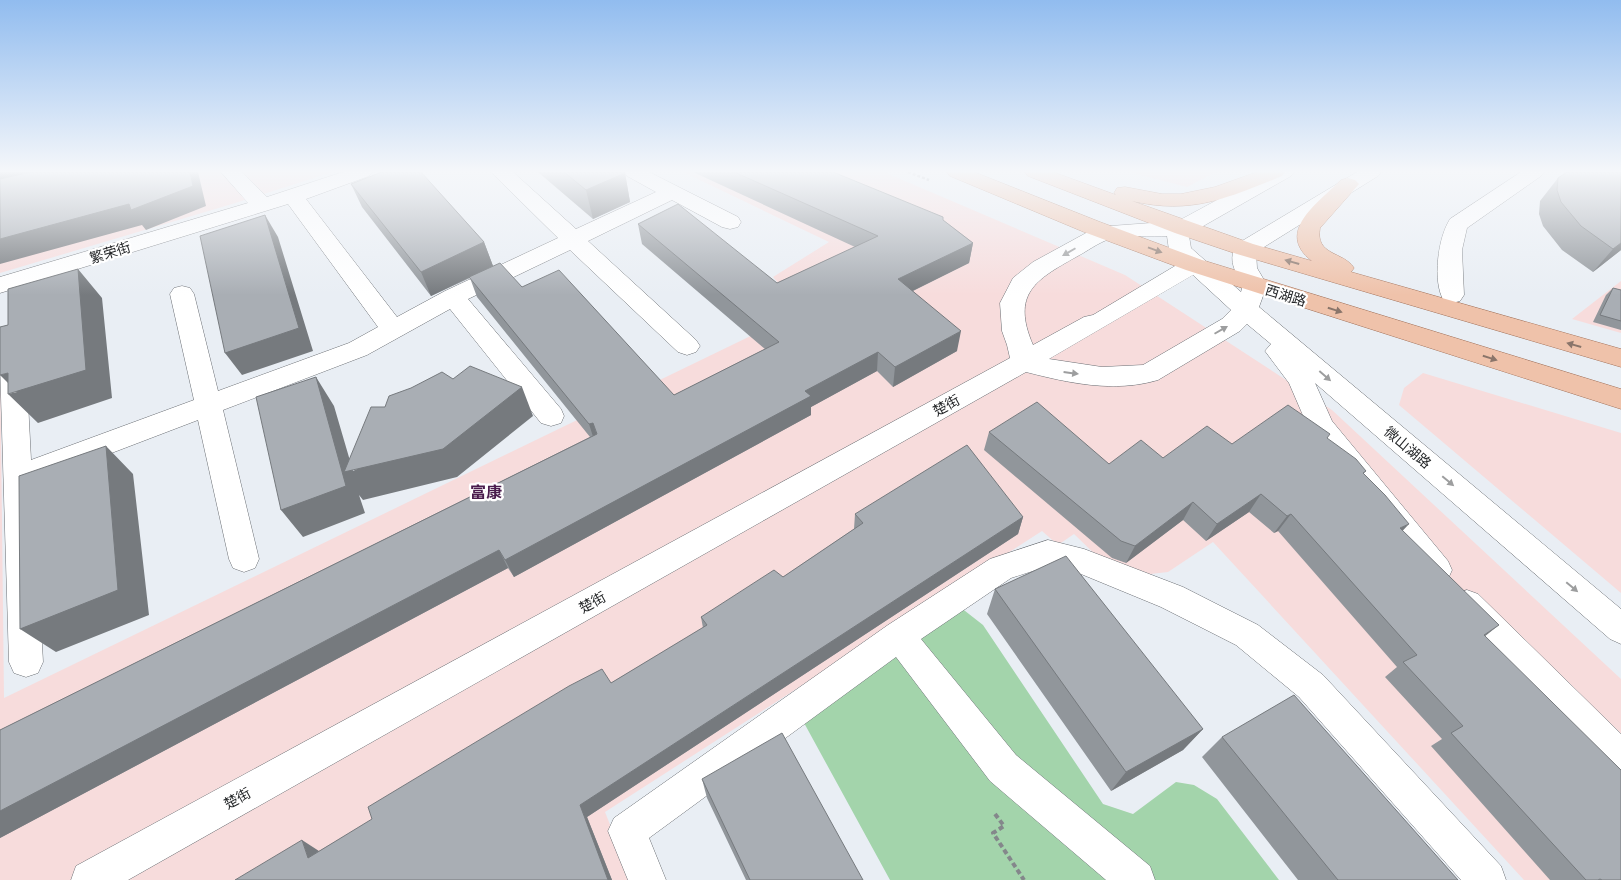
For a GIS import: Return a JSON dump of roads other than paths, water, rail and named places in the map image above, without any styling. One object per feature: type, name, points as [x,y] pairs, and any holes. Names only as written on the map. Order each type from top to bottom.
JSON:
[{"type":"main road","points":[[1058,213],[1194,265]]},
{"type":"main road","points":[[1144,213],[1246,249],[1621,358]]},
{"type":"main road","points":[[1321,213],[1309,226],[1306,235],[1310,247],[1321,256],[1343,268],[1507,325]]},
{"type":"main road","name":"西湖路","points":[[1251,297],[1621,399]]},
{"type":"street","name":"繁荣街","points":[[0,285],[236,213]]},
{"type":"street","points":[[307,213],[394,330]]},
{"type":"street","points":[[545,213],[687,346]]},
{"type":"street","points":[[17,477],[358,349],[453,297],[628,213]]},
{"type":"street","points":[[713,213],[730,222]]},
{"type":"street","points":[[1210,213],[1183,228],[1105,232],[1041,267],[1021,284],[1012,303],[1014,331],[1024,362],[1062,372],[1114,377],[1149,373],[1231,324],[1251,297]]},
{"type":"street","points":[[1302,213],[1246,249],[1243,257],[1251,297],[1300,379],[1320,427],[1448,584],[1621,759]]},
{"type":"street","points":[[1452,295],[1449,254],[1451,237],[1458,224],[1474,213]]},
{"type":"street","name":"微山湖路","points":[[1183,228],[1178,236],[1180,250],[1194,265],[1251,297],[1621,629]]},
{"type":"street","name":"楚街","points":[[90,880],[1098,321],[1194,265]]},
{"type":"street","points":[[182,294],[244,559]]},
{"type":"street","points":[[453,297],[551,416]]},
{"type":"street","points":[[12,335],[26,662]]},
{"type":"street","points":[[647,880],[627,831],[899,636],[1001,568],[1048,553],[1084,562],[1172,597],[1247,635],[1310,686],[1486,880]]},
{"type":"street","points":[[899,636],[1003,768],[1136,880]]},
{"type":"district","name":"富康","points":[[486,491]]}]
